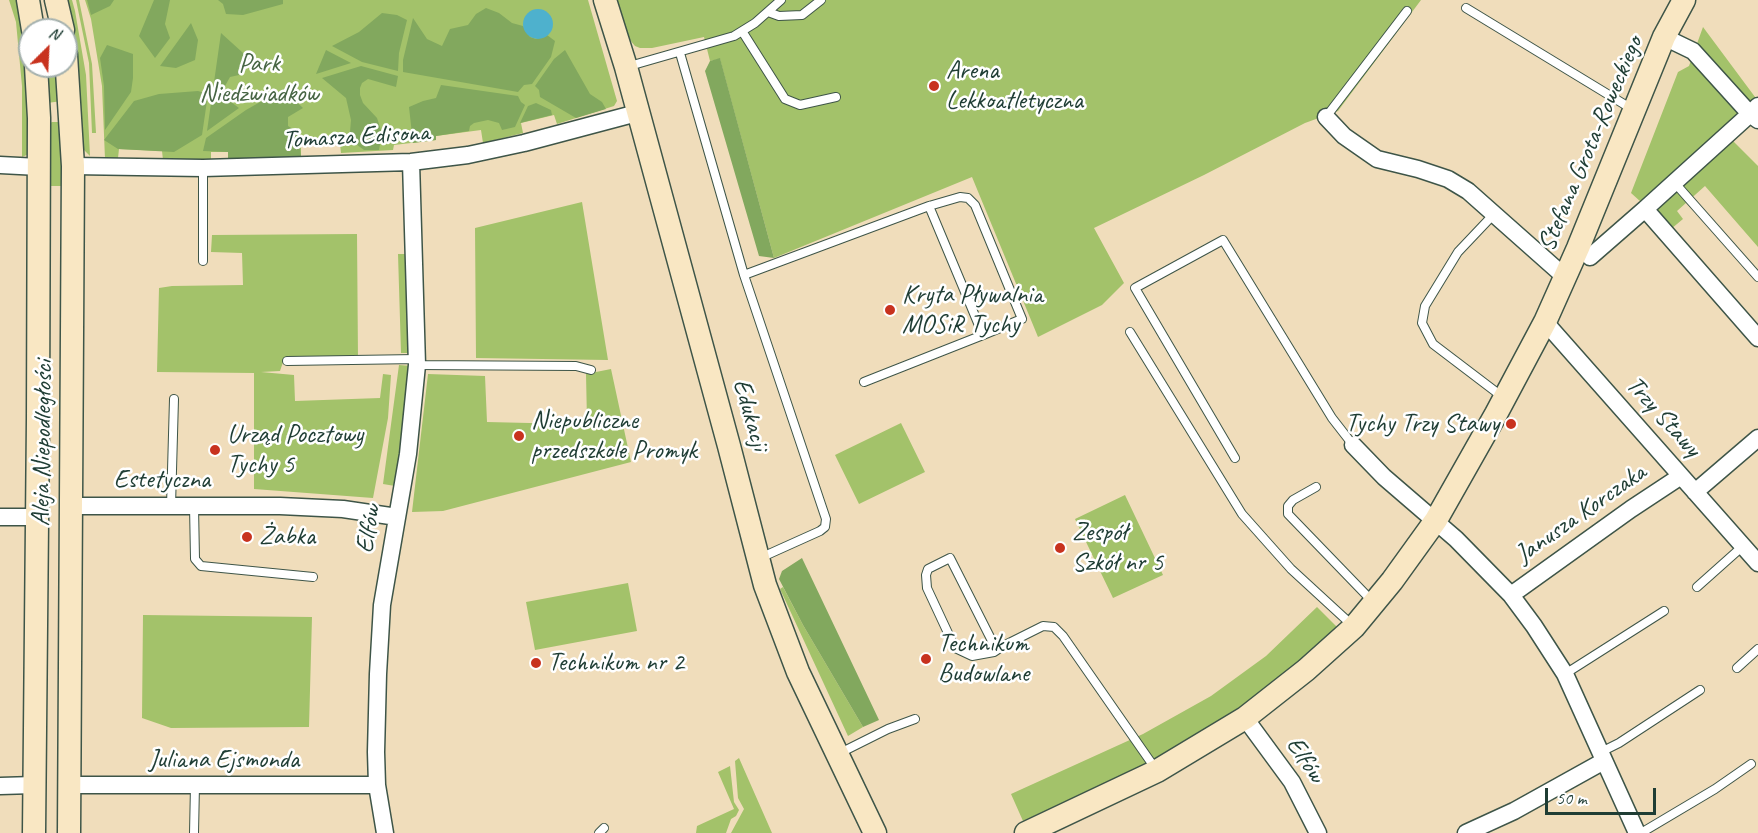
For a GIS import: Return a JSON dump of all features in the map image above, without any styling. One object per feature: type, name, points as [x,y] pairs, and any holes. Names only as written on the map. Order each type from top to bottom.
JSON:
[{"type":"street","points":[[28,0],[31,18]]},
{"type":"street","points":[[56,0],[60,18]]},
{"type":"street","name":"Edukacji","points":[[605,0],[626,68],[765,585],[798,672],[875,833]]},
{"type":"street","points":[[1664,37],[1684,0]]},
{"type":"street","name":"Stefana Grota-Roweckiego","points":[[1026,833],[1157,771],[1245,718],[1306,670],[1354,627],[1375,603],[1436,520],[1545,322],[1664,37],[1693,51],[1755,113],[1590,257]]},
{"type":"street","name":"Aleja Niepodległości","points":[[36,830],[34,785],[38,517],[39,167],[37,78]]},
{"type":"street","name":"Aleja Niepodległości","points":[[67,831],[70,785],[73,205],[68,78]]},
{"type":"street","points":[[39,118],[46,113],[58,112],[67,116],[71,123]]},
{"type":"street","name":"Tomasza Edisona","points":[[73,166],[203,168],[411,162],[468,155],[516,145],[637,113]]},
{"type":"street","name":"Stefana Grota-Roweckiego","points":[[1326,117],[1344,136],[1377,159],[1448,179],[1468,191],[1565,277]]},
{"type":"street","name":"Elfów","points":[[386,833],[377,784],[378,674],[382,605],[408,454],[417,362],[411,162]]},
{"type":"street","points":[[0,165],[39,167]]},
{"type":"street","points":[[38,207],[57,213],[64,212],[73,205]]},
{"type":"street","points":[[1645,209],[1758,338]]},
{"type":"street","name":"Trzy Stawy","points":[[1545,322],[1758,563]]},
{"type":"street","points":[[1695,492],[1758,438]]},
{"type":"street","points":[[1353,445],[1384,477],[1436,520]]},
{"type":"street","points":[[38,469],[50,464],[58,464],[64,467],[71,477]]},
{"type":"street","name":"Janusza Korczaka","points":[[1511,595],[1630,509],[1681,476]]},
{"type":"street","name":"Estetyczna","points":[[70,506],[280,506],[343,509],[397,517]]},
{"type":"street","name":"Aleja Niepodległości","points":[[0,517],[38,517]]},
{"type":"street","name":"Janusza Korczaka","points":[[1436,520],[1511,595],[1565,674],[1639,833]]},
{"type":"street","points":[[37,551],[54,558],[63,554],[70,546]]},
{"type":"street","name":"Elfów","points":[[1245,718],[1292,782],[1318,833]]},
{"type":"street","points":[[36,740],[46,734],[54,733],[65,738],[70,749]]},
{"type":"street","points":[[1466,833],[1514,811],[1603,756]]},
{"type":"street","name":"Juliana Ejsmonda","points":[[70,785],[377,784]]},
{"type":"street","points":[[0,786],[34,785]]},
{"type":"lane","points":[[626,68],[734,36],[755,23],[781,0]]},
{"type":"lane","points":[[768,12],[779,16],[802,15],[821,0]]},
{"type":"lane","points":[[1466,8],[1635,111]]},
{"type":"lane","points":[[1326,117],[1407,11]]},
{"type":"lane","points":[[742,31],[785,99],[800,105],[836,97]]},
{"type":"lane","points":[[680,53],[744,275],[826,519],[825,527],[758,559]]},
{"type":"lane","points":[[203,168],[203,261]]},
{"type":"lane","points":[[1674,182],[1758,277]]},
{"type":"lane","points":[[744,275],[929,206],[960,197],[968,198],[975,205],[1022,319],[864,382]]},
{"type":"lane","points":[[929,206],[983,335]]},
{"type":"lane","points":[[1494,214],[1458,252],[1425,306],[1422,322],[1433,344],[1505,398]]},
{"type":"lane","points":[[1235,458],[1135,288],[1223,240],[1332,418],[1353,445]]},
{"type":"lane","points":[[1130,332],[1242,514],[1291,569],[1354,627]]},
{"type":"lane","points":[[286,361],[576,366],[591,370]]},
{"type":"lane","points":[[171,506],[174,399]]},
{"type":"lane","points":[[1316,487],[1293,501],[1288,506],[1288,514],[1375,603]]},
{"type":"lane","points":[[194,506],[195,561],[201,566],[313,577]]},
{"type":"lane","points":[[1697,587],[1743,546]]},
{"type":"lane","points":[[1003,646],[993,643],[950,558],[928,569],[927,588],[955,648],[972,656],[994,652],[1043,626],[1054,627],[1063,636],[1157,771]]},
{"type":"lane","points":[[1565,674],[1664,611]]},
{"type":"lane","points":[[1737,668],[1758,649]]},
{"type":"lane","points":[[1603,756],[1700,690]]},
{"type":"lane","points":[[838,755],[888,729],[915,719]]},
{"type":"lane","name":"Janusza Korczaka","points":[[1639,833],[1715,789],[1751,764]]},
{"type":"lane","points":[[194,833],[195,785]]},
{"type":"green space","points":[[9,0],[18,0],[21,12],[22,18],[18,18],[18,43],[16,22]]},
{"type":"green space","points":[[66,0],[72,0],[76,18],[69,18]]},
{"type":"green space","points":[[76,0],[79,0],[92,64],[96,133],[92,133],[89,63]]},
{"type":"green space","name":"Park Niedźwiadków","points":[[85,0],[588,0],[617,101],[614,106],[557,124],[554,115],[521,123],[523,133],[483,143],[481,130],[436,136],[436,140],[394,145],[393,150],[341,153],[340,144],[301,146],[301,158],[228,159],[228,152],[211,152],[211,159],[163,160],[162,151],[119,149],[118,158],[105,159],[102,86],[91,19]]},
{"type":"green space","points":[[87,0],[114,0],[110,6],[91,15]]},
{"type":"green space","points":[[154,0],[170,0],[165,24],[170,38],[155,58],[139,36]]},
{"type":"green space","points":[[218,0],[283,0],[283,4],[243,15],[226,14],[223,4]]},
{"type":"green space","points":[[617,0],[1421,0],[1338,111],[1305,123],[1094,228],[1124,283],[1102,305],[1038,337],[972,177],[774,258],[720,59],[710,61],[704,37],[652,48],[635,46],[630,40]]},
{"type":"green space","points":[[486,8],[499,13],[512,23],[523,26],[530,37],[536,39],[547,35],[555,41],[551,57],[532,84],[524,85],[518,92],[403,72],[403,60],[413,18],[427,39],[442,46],[450,29],[468,25],[476,14]]},
{"type":"green space","points":[[382,13],[397,15],[407,20],[399,53],[398,71],[362,62],[332,46],[359,32]]},
{"type":"green space","points":[[191,23],[198,40],[195,60],[176,68],[160,66]]},
{"type":"green space","points":[[1703,27],[1758,101],[1758,118],[1733,141],[1758,166],[1758,247],[1705,186],[1677,211],[1683,219],[1671,229],[1631,193],[1678,72],[1689,66]]},
{"type":"green space","points":[[78,28],[86,75],[90,156],[82,148],[77,78]]},
{"type":"green space","points":[[221,33],[253,62],[239,75],[230,77],[225,86],[227,99],[239,108],[207,131]]},
{"type":"green space","points":[[107,45],[133,54],[133,78],[131,92],[105,130],[104,86],[100,58]]},
{"type":"green space","points":[[326,50],[351,63],[316,74]]},
{"type":"green space","points":[[565,50],[590,94],[602,102],[606,109],[576,118],[540,97],[539,90],[535,86],[554,59]]},
{"type":"green space","points":[[720,58],[774,258],[759,256],[705,71],[710,61]]},
{"type":"green space","points":[[361,66],[398,76],[396,87],[368,79],[362,83],[360,88],[363,103],[377,118],[382,133],[379,150],[364,150],[356,144],[356,136],[350,132],[351,120],[346,98],[322,78]]},
{"type":"green space","points":[[21,78],[31,78],[29,154],[22,157]]},
{"type":"green space","points":[[46,78],[60,78],[62,101],[47,103]]},
{"type":"green space","points":[[441,85],[518,96],[525,105],[515,127],[502,130],[499,123],[488,120],[474,123],[470,126],[469,131],[436,136],[436,140],[413,143],[409,107],[436,98]]},
{"type":"green space","points":[[283,89],[303,108],[288,117],[288,126],[296,131],[301,158],[228,159],[228,152],[203,151],[206,138],[246,110]]},
{"type":"green space","points":[[198,91],[208,94],[202,135],[174,152],[118,149],[104,140],[134,101],[159,94]]},
{"type":"green space","points":[[536,103],[551,110],[552,115],[520,123],[528,106]]},
{"type":"green space","points":[[58,122],[62,126],[66,186],[43,186],[48,124]]},
{"type":"green space","points":[[582,202],[608,360],[476,358],[475,228]]},
{"type":"green space","points":[[357,234],[358,359],[287,361],[283,362],[280,371],[261,372],[294,375],[295,401],[380,398],[383,374],[391,375],[388,418],[373,498],[254,489],[254,373],[157,372],[159,288],[243,285],[242,253],[211,252],[212,235]]},
{"type":"green space","points":[[398,254],[407,254],[409,353],[401,353]]},
{"type":"green space","points":[[399,365],[412,366],[395,486],[383,484]]},
{"type":"green space","name":"Niepubliczne przedszkole Promyk","points":[[611,369],[631,462],[443,511],[412,512],[428,374],[485,376],[487,422],[572,424],[587,421],[586,374]]},
{"type":"green space","points":[[901,423],[925,472],[859,504],[835,455]]},
{"type":"green space","points":[[1125,495],[1163,575],[1113,598],[1075,519]]},
{"type":"green space","points":[[802,558],[879,720],[863,727],[803,625],[779,579],[782,571]]},
{"type":"green space","points":[[628,583],[637,631],[535,650],[526,602]]},
{"type":"green space","points":[[783,587],[863,727],[848,736],[780,589]]},
{"type":"green space","points":[[1317,607],[1339,629],[1240,711],[1156,760],[1023,821],[1011,794],[1143,734],[1211,696],[1266,656]]},
{"type":"green space","points":[[143,615],[312,617],[309,727],[171,728],[142,718]]},
{"type":"green space","points":[[739,758],[772,833],[731,833],[744,809],[738,798],[735,761]]},
{"type":"green space","points":[[730,766],[734,802],[739,810],[736,816],[731,819],[726,833],[696,833],[697,826],[734,809],[718,772]]},
{"type":"water","points":[[538,9],[544,10],[552,18],[552,30],[544,38],[538,39],[532,38],[524,30],[523,24],[524,18],[532,10]]},
{"type":"place","name":"Arena Lekkoatletyczna","points":[[934,86]]},
{"type":"place","name":"Kryta Pływalnia MOSiR Tychy","points":[[890,310]]},
{"type":"place","name":"Tychy Trzy Stawy","points":[[1511,424]]},
{"type":"place","name":"Niepubliczne przedszkole Promyk","points":[[519,436]]},
{"type":"place","name":"Urząd Pocztowy Tychy 5","points":[[215,450]]},
{"type":"place","name":"Żabka","points":[[247,537]]},
{"type":"place","name":"Zespół Szkół nr 5","points":[[1060,548]]},
{"type":"place","name":"Technikum Budowlane","points":[[926,659]]},
{"type":"place","name":"Technikum nr 2","points":[[536,663]]}]
